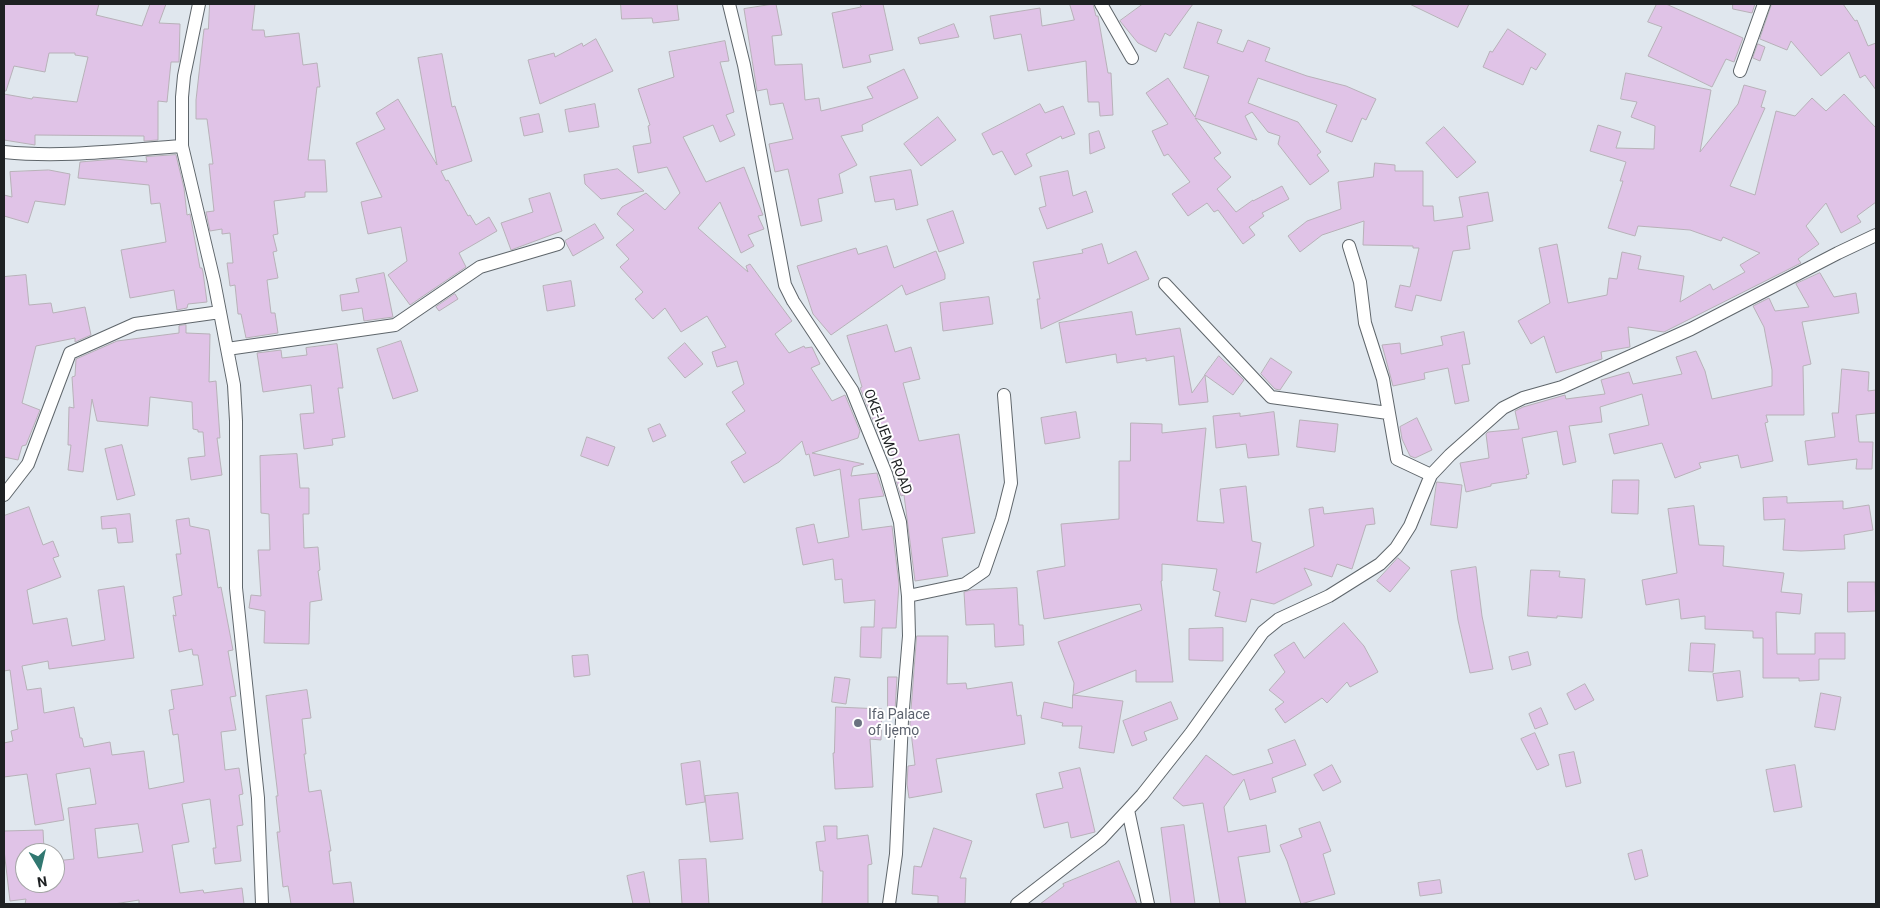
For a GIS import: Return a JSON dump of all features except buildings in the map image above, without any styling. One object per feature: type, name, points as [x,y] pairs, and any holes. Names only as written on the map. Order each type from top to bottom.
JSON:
[{"type":"street","points":[[199,4],[184,76],[182,146],[200,216],[234,385],[236,421],[236,588],[258,798],[262,904]]},
{"type":"street","name":"OKE-IJEMO ROAD","points":[[729,4],[744,65],[785,285],[793,301],[852,390],[886,474],[900,522],[908,596],[909,636],[902,720],[896,854],[889,904]]},
{"type":"street","points":[[1101,4],[1132,58]]},
{"type":"street","points":[[1740,72],[1764,4]]},
{"type":"street","points":[[4,152],[32,155],[63,154],[182,146]]},
{"type":"street","points":[[1017,904],[1101,838],[1128,810],[1191,733],[1263,632],[1280,619],[1329,596],[1380,564],[1396,548],[1410,526],[1431,476],[1450,455],[1503,408],[1523,398],[1562,387],[1691,330],[1876,235]]},
{"type":"street","points":[[227,349],[395,325],[480,267],[558,244]]},
{"type":"street","points":[[1349,246],[1360,282],[1365,323],[1383,379],[1397,459],[1431,476]]},
{"type":"street","points":[[1164,284],[1271,397],[1388,413]]},
{"type":"street","points":[[4,495],[28,464],[70,353],[135,324],[220,312]]},
{"type":"street","points":[[908,596],[965,584],[984,571],[1002,519],[1010,483],[1004,395]]},
{"type":"street","points":[[1128,810],[1148,904]]},
{"type":"place","name":"Ifa Palace of Ijẹmọ","points":[[858,723]]}]
